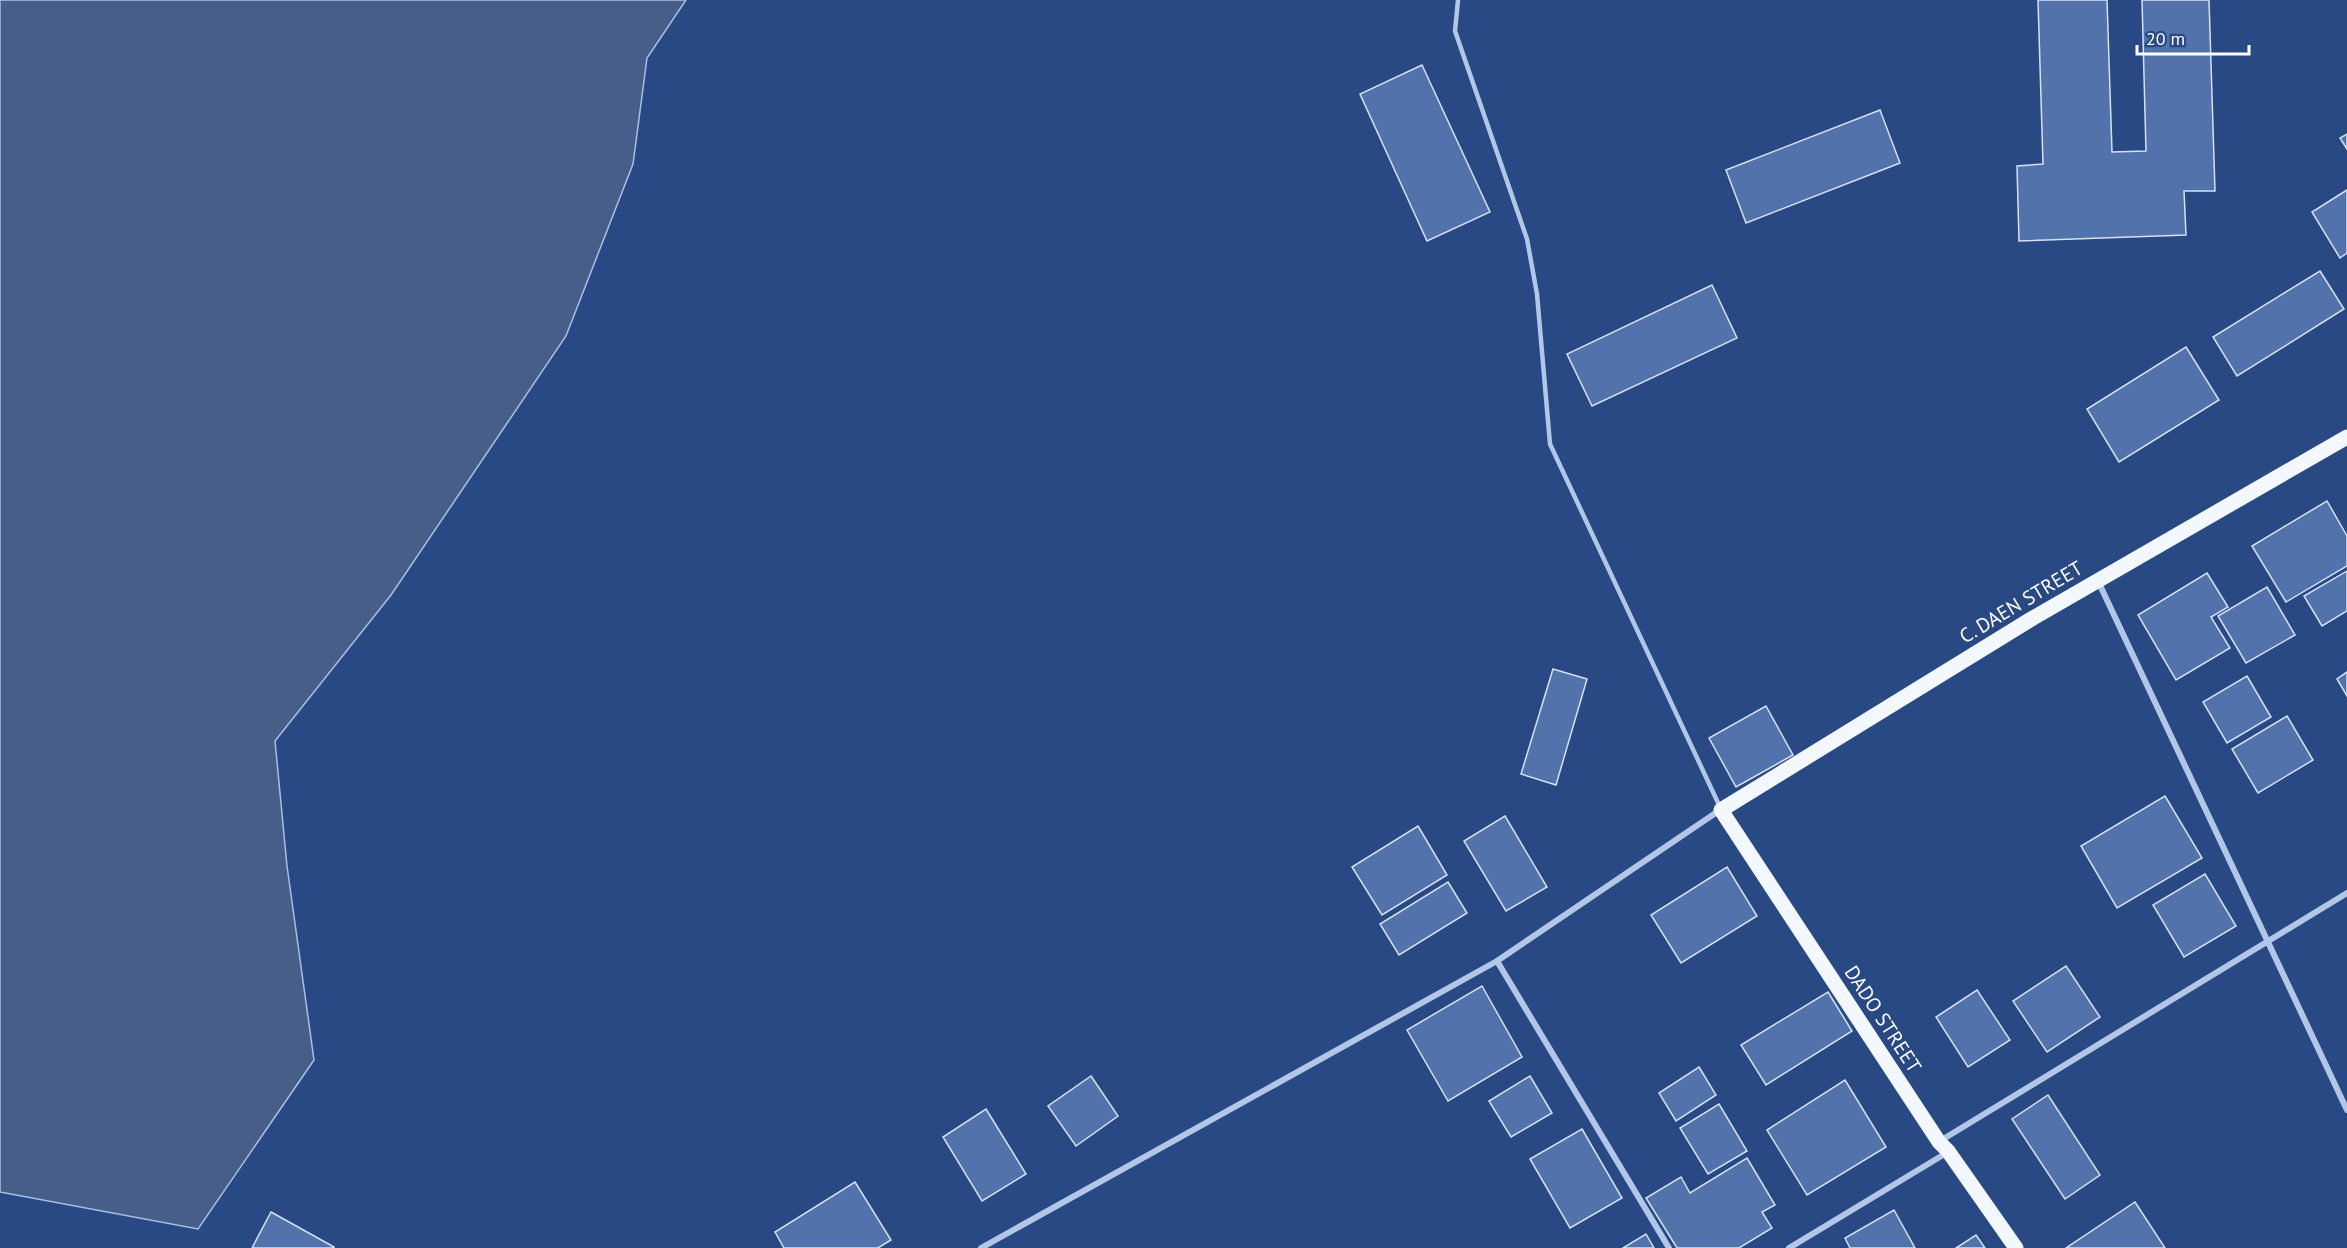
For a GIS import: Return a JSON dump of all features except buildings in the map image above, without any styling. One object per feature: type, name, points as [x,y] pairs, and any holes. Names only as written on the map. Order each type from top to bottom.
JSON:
[{"type":"main road","name":"C. DAEN STREET","points":[[1721,810],[2033,618],[2347,437]]},
{"type":"main road","name":"DADO STREET","points":[[1721,810],[1943,1147],[2016,1248]]},
{"type":"street","points":[[2098,581],[2347,1110]]},
{"type":"street","points":[[981,1248],[1497,961],[1721,810]]},
{"type":"street","points":[[1790,1248],[1943,1147],[2347,893]]},
{"type":"street","points":[[1497,961],[1669,1248]]},
{"type":"lane","points":[[1458,0],[1455,31],[1527,239],[1537,294],[1550,444],[1721,810]]},
{"type":"water","points":[[0,0],[686,0],[647,58],[633,164],[566,336],[391,595],[275,741],[287,866],[314,1060],[198,1229],[0,1192]]}]
